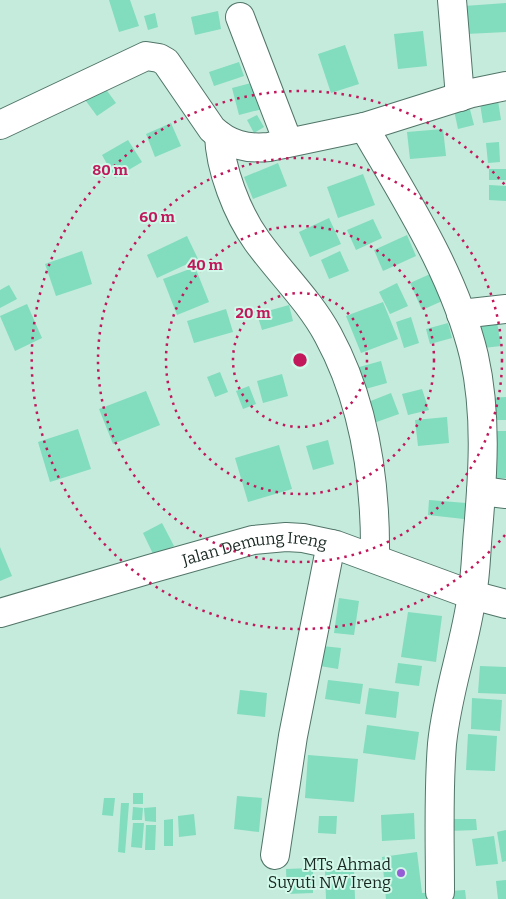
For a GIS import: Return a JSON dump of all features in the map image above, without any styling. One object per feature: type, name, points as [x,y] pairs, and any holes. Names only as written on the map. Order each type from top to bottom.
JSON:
[{"type":"street","points":[[452,0],[460,97]]},
{"type":"street","points":[[240,17],[288,142]]},
{"type":"street","points":[[0,125],[146,56],[160,58],[166,62],[218,135],[226,141],[239,146],[254,148],[364,126],[460,97],[506,86]]},
{"type":"street","points":[[364,126],[438,258],[461,314],[474,357],[481,407],[483,440],[494,492],[451,690],[442,743],[440,892]]},
{"type":"street","points":[[218,135],[220,158],[239,209],[256,240],[304,300],[327,334],[348,380],[360,417],[368,453],[374,508],[375,558]]},
{"type":"street","points":[[461,314],[506,308]]},
{"type":"street","name":"Jalan Demung Ireng","points":[[0,613],[253,540],[286,537],[303,538],[331,544],[375,558],[472,595],[506,604]]},
{"type":"street","points":[[275,855],[293,736],[331,544]]},
{"type":"building","points":[[109,0],[130,0],[139,26],[119,32]]},
{"type":"building","points":[[506,3],[506,32],[466,34],[464,6]]},
{"type":"building","points":[[218,11],[221,29],[195,35],[191,17]]},
{"type":"building","points":[[155,13],[158,27],[148,30],[144,16]]},
{"type":"building","points":[[423,31],[427,66],[398,69],[394,34]]},
{"type":"building","points":[[345,45],[359,84],[331,93],[318,54]]},
{"type":"building","points":[[239,62],[244,76],[214,86],[209,72]]},
{"type":"building","points":[[263,80],[270,107],[239,115],[232,88]]},
{"type":"building","points":[[102,84],[116,103],[97,116],[83,97]]},
{"type":"building","points":[[497,94],[501,120],[483,123],[479,97]]},
{"type":"building","points":[[467,98],[474,125],[458,129],[452,101]]},
{"type":"building","points":[[257,115],[264,127],[254,133],[247,120]]},
{"type":"building","points":[[171,123],[181,146],[155,157],[146,134]]},
{"type":"building","points":[[443,129],[446,156],[410,159],[407,132]]},
{"type":"building","points":[[128,140],[142,162],[115,178],[102,155]]},
{"type":"building","points":[[499,142],[500,162],[488,163],[486,143]]},
{"type":"building","points":[[278,163],[287,186],[253,199],[244,177]]},
{"type":"building","points":[[489,169],[506,169],[506,180],[489,180]]},
{"type":"building","points":[[363,174],[375,205],[338,218],[327,187]]},
{"type":"building","points":[[489,185],[506,186],[506,201],[489,200]]},
{"type":"building","points":[[329,218],[341,244],[310,257],[299,232]]},
{"type":"building","points":[[373,219],[382,238],[356,250],[347,230]]},
{"type":"building","points":[[407,235],[416,256],[383,271],[374,250]]},
{"type":"building","points":[[187,236],[198,259],[157,278],[147,255]]},
{"type":"building","points":[[82,251],[92,284],[56,296],[45,264]]},
{"type":"building","points":[[340,251],[349,271],[329,279],[321,260]]},
{"type":"building","points":[[195,267],[209,302],[177,315],[163,279]]},
{"type":"building","points":[[437,271],[449,298],[422,310],[410,283]]},
{"type":"building","points":[[397,283],[408,306],[390,314],[379,292]]},
{"type":"building","points":[[9,285],[17,299],[0,308],[0,290]]},
{"type":"building","points":[[383,302],[398,339],[361,353],[346,316]]},
{"type":"building","points":[[27,304],[42,338],[15,351],[0,316]]},
{"type":"building","points":[[289,305],[293,321],[262,330],[257,314]]},
{"type":"building","points":[[226,309],[233,332],[194,343],[187,321]]},
{"type":"building","points":[[411,317],[419,343],[404,348],[396,322]]},
{"type":"building","points":[[497,322],[501,346],[474,349],[471,325]]},
{"type":"building","points":[[448,323],[452,338],[430,344],[426,329]]},
{"type":"building","points":[[381,361],[387,383],[358,391],[352,369]]},
{"type":"building","points":[[220,372],[228,392],[215,397],[207,377]]},
{"type":"building","points":[[282,374],[288,396],[263,403],[257,381]]},
{"type":"building","points":[[249,386],[256,404],[243,409],[236,391]]},
{"type":"building","points":[[422,389],[429,410],[408,415],[402,394]]},
{"type":"building","points":[[146,391],[160,425],[113,444],[99,409]]},
{"type":"building","points":[[391,393],[399,414],[371,424],[363,404]]},
{"type":"building","points":[[506,397],[506,420],[490,420],[489,398]]},
{"type":"building","points":[[447,417],[449,443],[418,446],[415,420]]},
{"type":"building","points":[[78,429],[91,469],[50,482],[38,442]]},
{"type":"building","points":[[491,431],[506,431],[506,478],[492,479]]},
{"type":"building","points":[[328,440],[334,464],[313,470],[306,446]]},
{"type":"building","points":[[279,445],[292,489],[248,502],[235,458]]},
{"type":"building","points":[[429,500],[466,503],[464,519],[428,515]]},
{"type":"building","points":[[162,523],[174,546],[154,556],[143,533]]},
{"type":"building","points":[[0,547],[12,576],[0,581]]},
{"type":"building","points":[[339,598],[359,601],[354,635],[334,633]]},
{"type":"building","points":[[408,612],[442,616],[436,662],[401,657]]},
{"type":"building","points":[[322,646],[341,648],[338,669],[320,666]]},
{"type":"building","points":[[398,663],[422,666],[419,686],[395,683]]},
{"type":"building","points":[[480,666],[506,667],[506,694],[478,693]]},
{"type":"building","points":[[328,680],[363,684],[360,704],[325,699]]},
{"type":"building","points":[[369,688],[399,692],[396,718],[365,714]]},
{"type":"building","points":[[240,690],[267,693],[265,717],[237,714]]},
{"type":"building","points":[[472,698],[502,700],[500,731],[471,729]]},
{"type":"building","points":[[367,725],[419,732],[415,760],[363,753]]},
{"type":"building","points":[[468,734],[497,736],[495,771],[466,770]]},
{"type":"building","points":[[308,755],[358,759],[354,802],[305,798]]},
{"type":"building","points":[[133,793],[143,793],[143,804],[133,804]]},
{"type":"building","points":[[237,796],[262,798],[259,832],[234,829]]},
{"type":"building","points":[[104,798],[115,798],[113,816],[102,815]]},
{"type":"building","points":[[121,803],[129,803],[125,853],[118,852]]},
{"type":"building","points":[[133,807],[143,808],[142,820],[132,820]]},
{"type":"building","points":[[156,807],[156,822],[145,821],[144,808]]},
{"type":"building","points":[[414,813],[415,839],[382,841],[381,815]]},
{"type":"building","points":[[194,814],[196,835],[179,837],[178,816]]},
{"type":"building","points":[[319,816],[337,816],[336,834],[318,833]]},
{"type":"building","points":[[173,819],[173,846],[164,846],[164,820]]},
{"type":"building","points":[[448,819],[476,819],[477,830],[448,831]]},
{"type":"building","points":[[133,823],[144,823],[142,848],[131,847]]},
{"type":"building","points":[[146,825],[156,825],[155,850],[145,850]]},
{"type":"building","points":[[506,830],[506,861],[502,862],[497,832]]},
{"type":"building","points":[[494,836],[498,864],[476,866],[472,839]]},
{"type":"building","name":"MTs Ahmad Suyuti NW Ireng","points":[[417,852],[422,893],[465,890],[466,899],[386,899],[382,857]]},
{"type":"building","points":[[313,868],[313,893],[287,894],[286,869]]},
{"type":"building","points":[[325,870],[354,870],[355,899],[326,899]]},
{"type":"building","points":[[506,880],[506,899],[498,899],[496,881]]},
{"type":"place","name":"MTs Ahmad Suyuti NW Ireng","points":[[401,873]]}]
